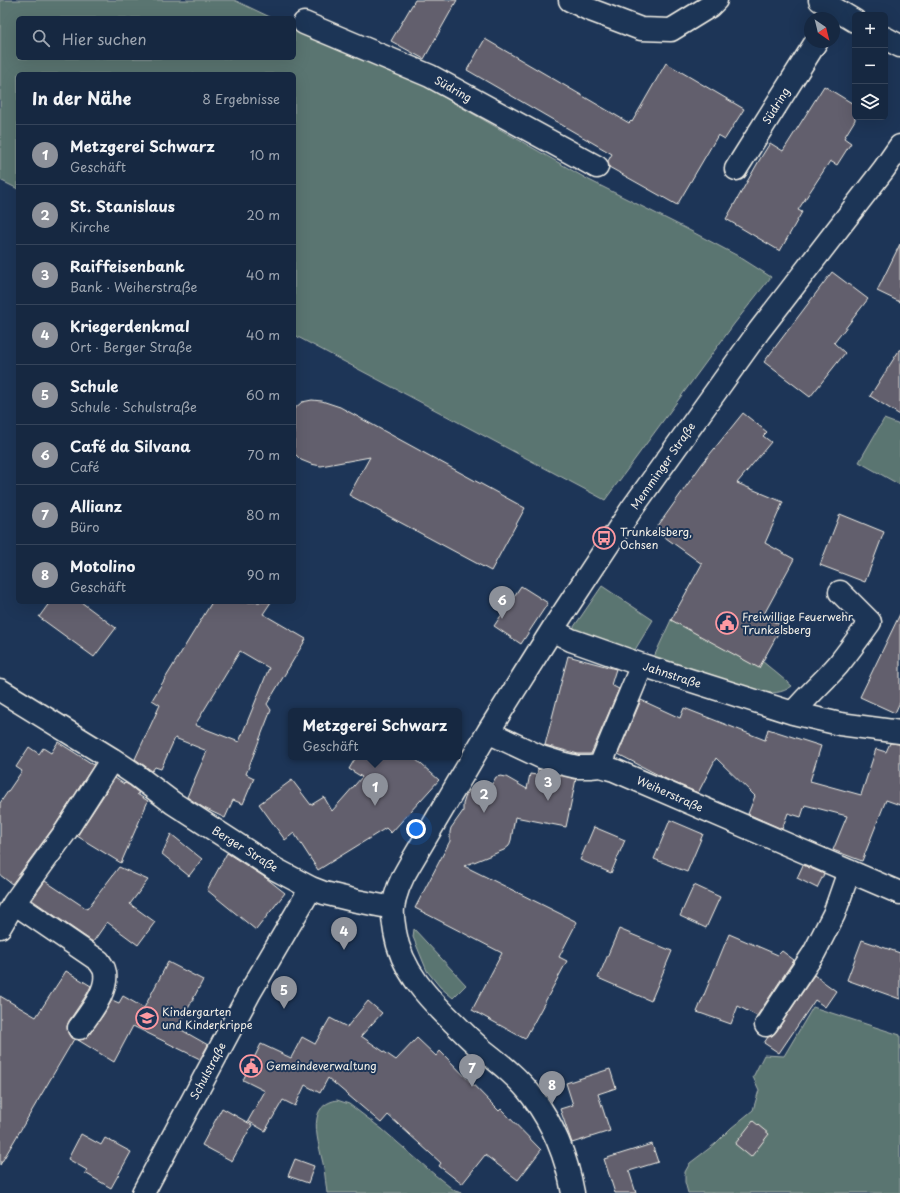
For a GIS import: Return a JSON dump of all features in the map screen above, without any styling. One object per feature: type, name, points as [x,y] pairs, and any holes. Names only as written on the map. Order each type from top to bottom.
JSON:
[{"type":"street","points":[[570,0],[588,9],[641,29],[671,30],[710,6],[716,0]]},
{"type":"street","points":[[829,9],[852,19]]},
{"type":"street","name":"Südring","points":[[304,23],[430,76],[597,167]]},
{"type":"street","points":[[888,40],[900,46]]},
{"type":"street","name":"Südring","points":[[736,169],[812,48]]},
{"type":"street","name":"Memminger Straße","points":[[573,1193],[569,1171],[555,1136],[541,1109],[532,1096],[503,1066],[478,1046],[438,1008],[420,987],[409,971],[396,940],[393,908],[397,892],[402,878],[422,842],[488,732],[552,630],[631,510],[759,331],[892,172],[900,146]]},
{"type":"street","points":[[793,713],[838,664],[870,622],[840,592]]},
{"type":"street","name":"Jahnstraße","points":[[552,630],[576,642],[642,665],[793,713],[840,724],[900,732]]},
{"type":"street","points":[[600,766],[642,665]]},
{"type":"street","name":"Berger Straße","points":[[0,690],[112,759],[179,807],[275,869],[311,888],[324,893],[345,899],[393,908]]},
{"type":"street","name":"Weiherstraße","points":[[488,732],[541,757],[577,767],[600,766],[627,775],[900,893]]},
{"type":"street","points":[[0,927],[14,903],[66,831],[112,759]]},
{"type":"street","points":[[766,1026],[814,953],[834,914],[849,871]]},
{"type":"street","name":"Schulstraße","points":[[143,1193],[249,994],[311,888]]},
{"type":"street","points":[[14,903],[99,961],[104,969],[106,978],[100,997],[79,1028]]},
{"type":"green space","points":[[0,0],[234,0],[268,16],[16,16],[16,60],[296,60],[296,28],[318,35],[398,71],[589,180],[738,256],[771,277],[734,324],[605,500],[296,336],[296,72],[16,72],[16,188],[0,180]]},
{"type":"green space","points":[[884,419],[900,425],[900,485],[859,462]]},
{"type":"green space","points":[[602,586],[653,620],[630,658],[569,634]]},
{"type":"green space","points":[[671,620],[762,661],[792,686],[780,692],[759,693],[653,659]]},
{"type":"green space","points":[[414,929],[466,985],[453,998],[440,987],[427,971],[413,937]]},
{"type":"green space","points":[[813,1007],[900,1035],[900,1193],[688,1193],[685,1182],[685,1172],[690,1163],[715,1144],[731,1128],[753,1110],[759,1090],[753,1077],[764,1055],[784,1056]]},
{"type":"green space","points":[[337,1100],[349,1104],[382,1129],[455,1191],[462,1193],[327,1193],[316,1124],[318,1114],[322,1108],[330,1102]]},
{"type":"building","points":[[415,0],[457,0],[424,59],[391,41]]},
{"type":"building","points":[[485,39],[629,123],[631,121],[632,122],[666,63],[744,109],[725,139],[718,135],[677,205],[609,167],[608,161],[612,154],[467,70]]},
{"type":"building","points":[[824,86],[852,103],[852,120],[855,120],[844,138],[851,143],[837,165],[830,161],[798,210],[802,212],[780,251],[726,219],[770,143],[783,151]]},
{"type":"building","points":[[900,244],[900,302],[877,291]]},
{"type":"building","points":[[832,272],[868,299],[834,343],[845,353],[810,397],[764,362]]},
{"type":"building","points":[[900,349],[900,415],[870,396]]},
{"type":"building","points":[[312,400],[322,401],[340,407],[525,508],[491,571],[349,495],[370,457],[321,466],[301,460],[296,455],[296,407],[302,402]]},
{"type":"building","points":[[743,413],[767,432],[763,436],[771,442],[737,483],[783,502],[765,543],[794,559],[763,616],[782,626],[759,668],[671,620],[702,564],[655,530],[702,464]]},
{"type":"building","points":[[840,514],[884,532],[865,582],[820,565]]},
{"type":"building","points":[[521,586],[548,603],[521,644],[494,626]]},
{"type":"building","points":[[49,604],[84,604],[116,628],[94,657],[39,617]]},
{"type":"building","points":[[211,604],[270,604],[263,614],[306,639],[267,704],[271,710],[246,774],[254,778],[243,804],[233,800],[225,818],[204,808],[187,797],[207,751],[175,738],[161,769],[155,767],[152,771],[135,759],[160,705],[152,700]],"holes":[[[240,651],[269,668],[239,742],[195,725]]]},
{"type":"building","points":[[900,614],[900,702],[895,713],[860,697]]},
{"type":"building","points":[[568,656],[616,669],[611,685],[619,689],[591,754],[578,754],[545,745]]},
{"type":"building","points":[[641,700],[680,718],[684,708],[765,740],[768,729],[821,746],[810,781],[861,795],[876,749],[886,752],[890,743],[900,744],[900,805],[886,800],[862,861],[833,850],[847,816],[805,805],[801,817],[788,813],[782,829],[748,814],[755,796],[716,758],[698,793],[668,780],[618,754]]},
{"type":"building","points":[[58,742],[94,765],[56,824],[12,884],[0,875],[0,803],[22,771],[16,767],[29,747],[39,754],[43,748],[51,753]]},
{"type":"building","points":[[354,760],[416,760],[439,780],[391,833],[386,828],[318,870],[294,833],[285,840],[259,804],[292,780],[311,805],[324,797],[332,811],[362,777],[349,769]]},
{"type":"building","points":[[538,769],[576,779],[566,827],[515,817],[509,846],[504,850],[464,866],[577,922],[559,957],[567,961],[525,1039],[472,1010],[502,953],[415,908],[450,841],[451,828],[463,811],[463,804],[466,795],[471,789],[477,785],[492,784],[496,777],[501,776],[506,777],[527,789],[530,774],[537,775]]},
{"type":"building","points":[[115,778],[124,784],[129,785],[139,793],[137,794],[148,801],[121,863],[77,836]]},
{"type":"building","points":[[670,820],[703,834],[687,872],[654,859]]},
{"type":"building","points":[[594,827],[625,840],[611,873],[580,860]]},
{"type":"building","points":[[171,834],[202,859],[189,876],[162,854]]},
{"type":"building","points":[[227,853],[266,878],[285,893],[256,930],[207,890]]},
{"type":"building","points":[[803,865],[824,874],[817,888],[797,878]]},
{"type":"building","points":[[119,867],[148,880],[130,904],[155,922],[138,945],[107,922],[93,942],[32,900],[45,881],[87,909]]},
{"type":"building","points":[[694,885],[720,897],[706,928],[680,916]]},
{"type":"building","points":[[619,929],[672,951],[651,1001],[598,978]]},
{"type":"building","points":[[729,934],[778,955],[782,951],[794,960],[757,1016],[738,1006],[731,1024],[697,1012]]},
{"type":"building","points":[[862,940],[900,953],[900,999],[847,980]]},
{"type":"building","name":"Kindergarten und Kinderkrippe","points":[[168,962],[203,980],[178,1028],[208,1045],[200,1059],[133,1026],[114,1062],[78,1040],[84,1039],[89,1035],[112,1000],[119,1003],[123,996],[144,1008]]},
{"type":"building","points":[[66,971],[91,986],[67,1026],[68,1033],[71,1038],[74,1039],[0,1165],[0,996],[36,1017]]},
{"type":"building","points":[[814,975],[836,991],[825,1007],[815,1000],[779,1053],[764,1043],[768,1037],[772,1036],[776,1032]]},
{"type":"building","points":[[368,1001],[382,1013],[361,1036],[396,1060],[417,1038],[436,1056],[440,1051],[499,1111],[501,1109],[541,1150],[518,1180],[485,1155],[462,1184],[439,1166],[441,1163],[388,1115],[381,1123],[328,1078],[320,1093],[305,1085],[295,1106],[283,1100],[265,1131],[248,1121],[265,1091],[243,1080],[261,1044],[291,1058],[302,1037],[315,1044],[330,1018],[347,1027]]},
{"type":"building","points":[[610,1069],[616,1088],[598,1094],[610,1131],[572,1143],[560,1109],[573,1105],[566,1083]]},
{"type":"building","points":[[222,1108],[252,1125],[232,1161],[202,1145]]},
{"type":"building","points":[[753,1121],[769,1134],[751,1157],[735,1144]]},
{"type":"building","points":[[81,1134],[101,1145],[105,1138],[131,1152],[111,1188],[85,1173],[87,1170],[68,1159]]},
{"type":"building","points":[[652,1144],[658,1162],[629,1171],[636,1193],[615,1193],[604,1159]]},
{"type":"building","points":[[295,1159],[314,1166],[308,1183],[288,1176]]},
{"type":"place","name":"Trunkelsberg, Ochsen","points":[[604,538]]},
{"type":"place","name":"Café da Silvana","points":[[502,619]]},
{"type":"place","name":"Freiwillige Feuerwehr Trunkelsberg","points":[[727,623]]},
{"type":"place","name":"Raiffeisenbank","points":[[548,801]]},
{"type":"place","name":"Metzgerei Schwarz","points":[[375,806]]},
{"type":"place","name":"St. Stanislaus","points":[[484,813]]},
{"type":"place","name":"Kriegerdenkmal","points":[[344,950]]},
{"type":"place","name":"Schule","points":[[284,1009]]},
{"type":"place","name":"Kindergarten und Kinderkrippe","points":[[147,1018]]},
{"type":"place","name":"Gemeindeverwaltung","points":[[251,1066]]},
{"type":"place","name":"Allianz","points":[[472,1087]]},
{"type":"place","name":"Motolino","points":[[552,1104]]}]
